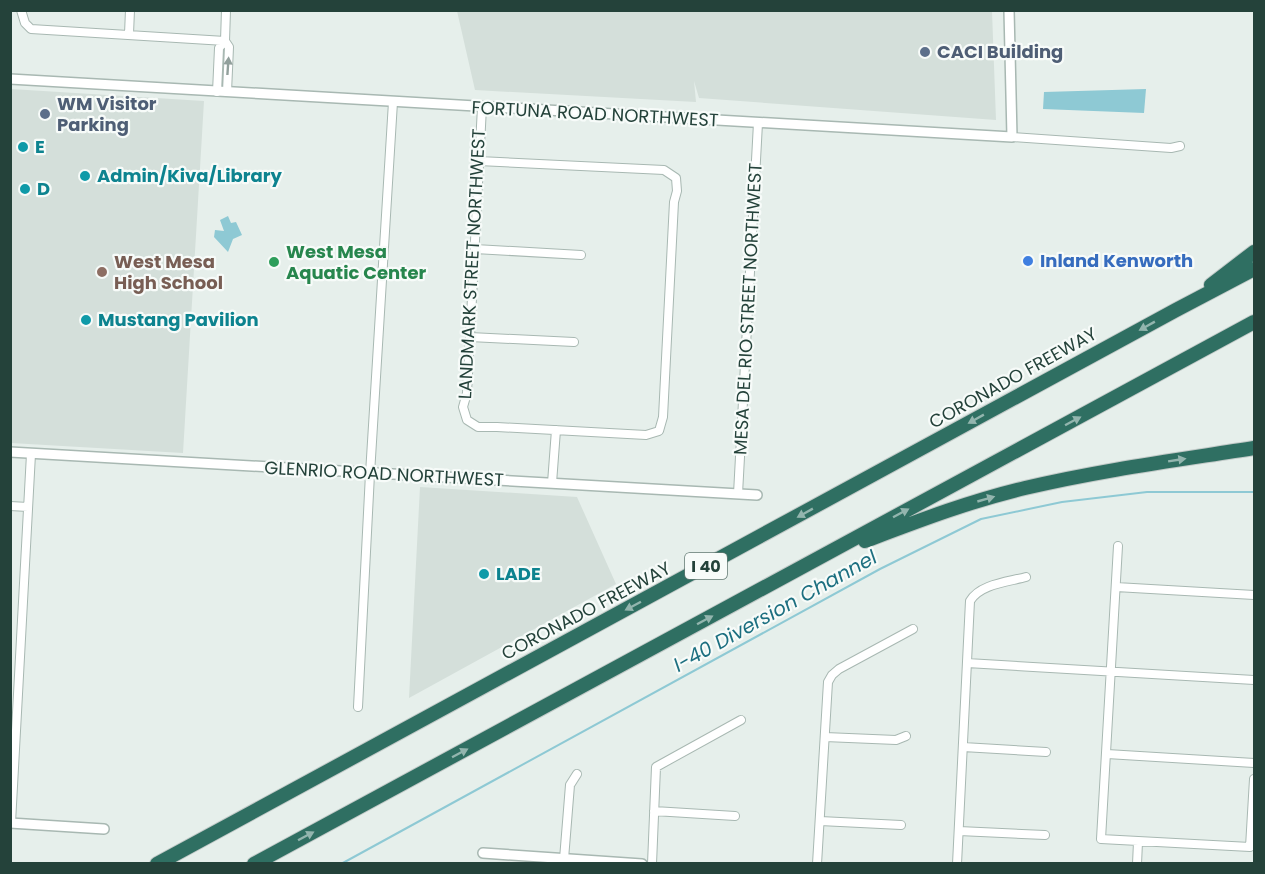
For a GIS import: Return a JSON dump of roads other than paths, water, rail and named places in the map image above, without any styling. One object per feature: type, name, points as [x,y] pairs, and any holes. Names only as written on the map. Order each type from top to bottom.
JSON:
[{"type":"highway","points":[[1176,310],[1254,252]]},
{"type":"highway","name":"CORONADO FREEWAY","points":[[157,864],[1254,269]]},
{"type":"highway","name":"I 40","points":[[254,864],[1254,322]]},
{"type":"highway","points":[[813,561],[944,511],[1024,488],[1098,472],[1254,448]]},
{"type":"street","points":[[21,10],[24,23],[31,29],[225,41]]},
{"type":"street","points":[[129,34],[130,10]]},
{"type":"street","points":[[222,92],[219,48],[225,41],[226,10]]},
{"type":"street","points":[[1009,10],[1012,137]]},
{"type":"street","name":"FORTUNA ROAD NORTHWEST","points":[[10,80],[1170,148],[1180,146]]},
{"type":"street","points":[[358,707],[393,102]]},
{"type":"street","name":"LANDMARK STREET NORTHWEST","points":[[482,107],[467,393],[463,406],[467,420],[478,427],[556,429]]},
{"type":"street","name":"MESA DEL RIO STREET NORTHWEST","points":[[738,494],[758,123]]},
{"type":"street","points":[[479,161],[664,170],[676,178],[663,417],[659,431],[646,435],[556,429],[552,483]]},
{"type":"street","points":[[475,249],[581,255]]},
{"type":"street","points":[[470,337],[574,342]]},
{"type":"street","name":"GLENRIO ROAD NORTHWEST","points":[[10,452],[757,495]]},
{"type":"street","points":[[31,454],[10,823],[104,829]]},
{"type":"street","points":[[10,506],[28,507]]},
{"type":"street","points":[[1118,546],[1101,839],[1250,847],[1254,779]]},
{"type":"street","points":[[957,864],[970,601],[981,589],[1026,577]]},
{"type":"street","points":[[1116,587],[1254,595]]},
{"type":"street","points":[[817,864],[828,682],[839,669],[913,629]]},
{"type":"street","points":[[967,663],[1254,680]]},
{"type":"street","points":[[652,864],[656,767],[741,720]]},
{"type":"street","points":[[825,737],[896,740],[906,736]]},
{"type":"street","points":[[963,747],[1046,752]]},
{"type":"street","points":[[1107,754],[1254,763]]},
{"type":"street","points":[[564,859],[570,785],[577,774]]},
{"type":"street","points":[[654,811],[735,816]]},
{"type":"street","points":[[820,821],[901,825]]},
{"type":"street","points":[[959,831],[1045,835]]},
{"type":"street","points":[[1137,864],[1138,842]]},
{"type":"street","points":[[483,853],[642,864]]},
{"type":"water","points":[[1146,89],[1144,113],[1043,109],[1044,92]]},
{"type":"water","points":[[228,216],[231,223],[236,222],[242,235],[233,239],[228,252],[214,237],[215,230],[224,231],[220,220]]},
{"type":"waterway","name":"I-40 Diversion Channel","points":[[341,864],[880,569],[981,519],[1062,502],[1147,492],[1254,492]]},
{"type":"place","name":"CACI Building","points":[[925,52]]},
{"type":"place","name":"WM Visitor Parking","points":[[45,114]]},
{"type":"place","name":"E","points":[[23,147]]},
{"type":"place","name":"Admin/Kiva/Library","points":[[85,176]]},
{"type":"place","name":"D","points":[[25,189]]},
{"type":"place","name":"Inland Kenworth","points":[[1028,261]]},
{"type":"place","name":"West Mesa Aquatic Center","points":[[274,262]]},
{"type":"place","name":"West Mesa High School","points":[[102,272]]},
{"type":"place","name":"Mustang Pavilion","points":[[86,320]]},
{"type":"place","name":"LADE","points":[[484,574]]}]
